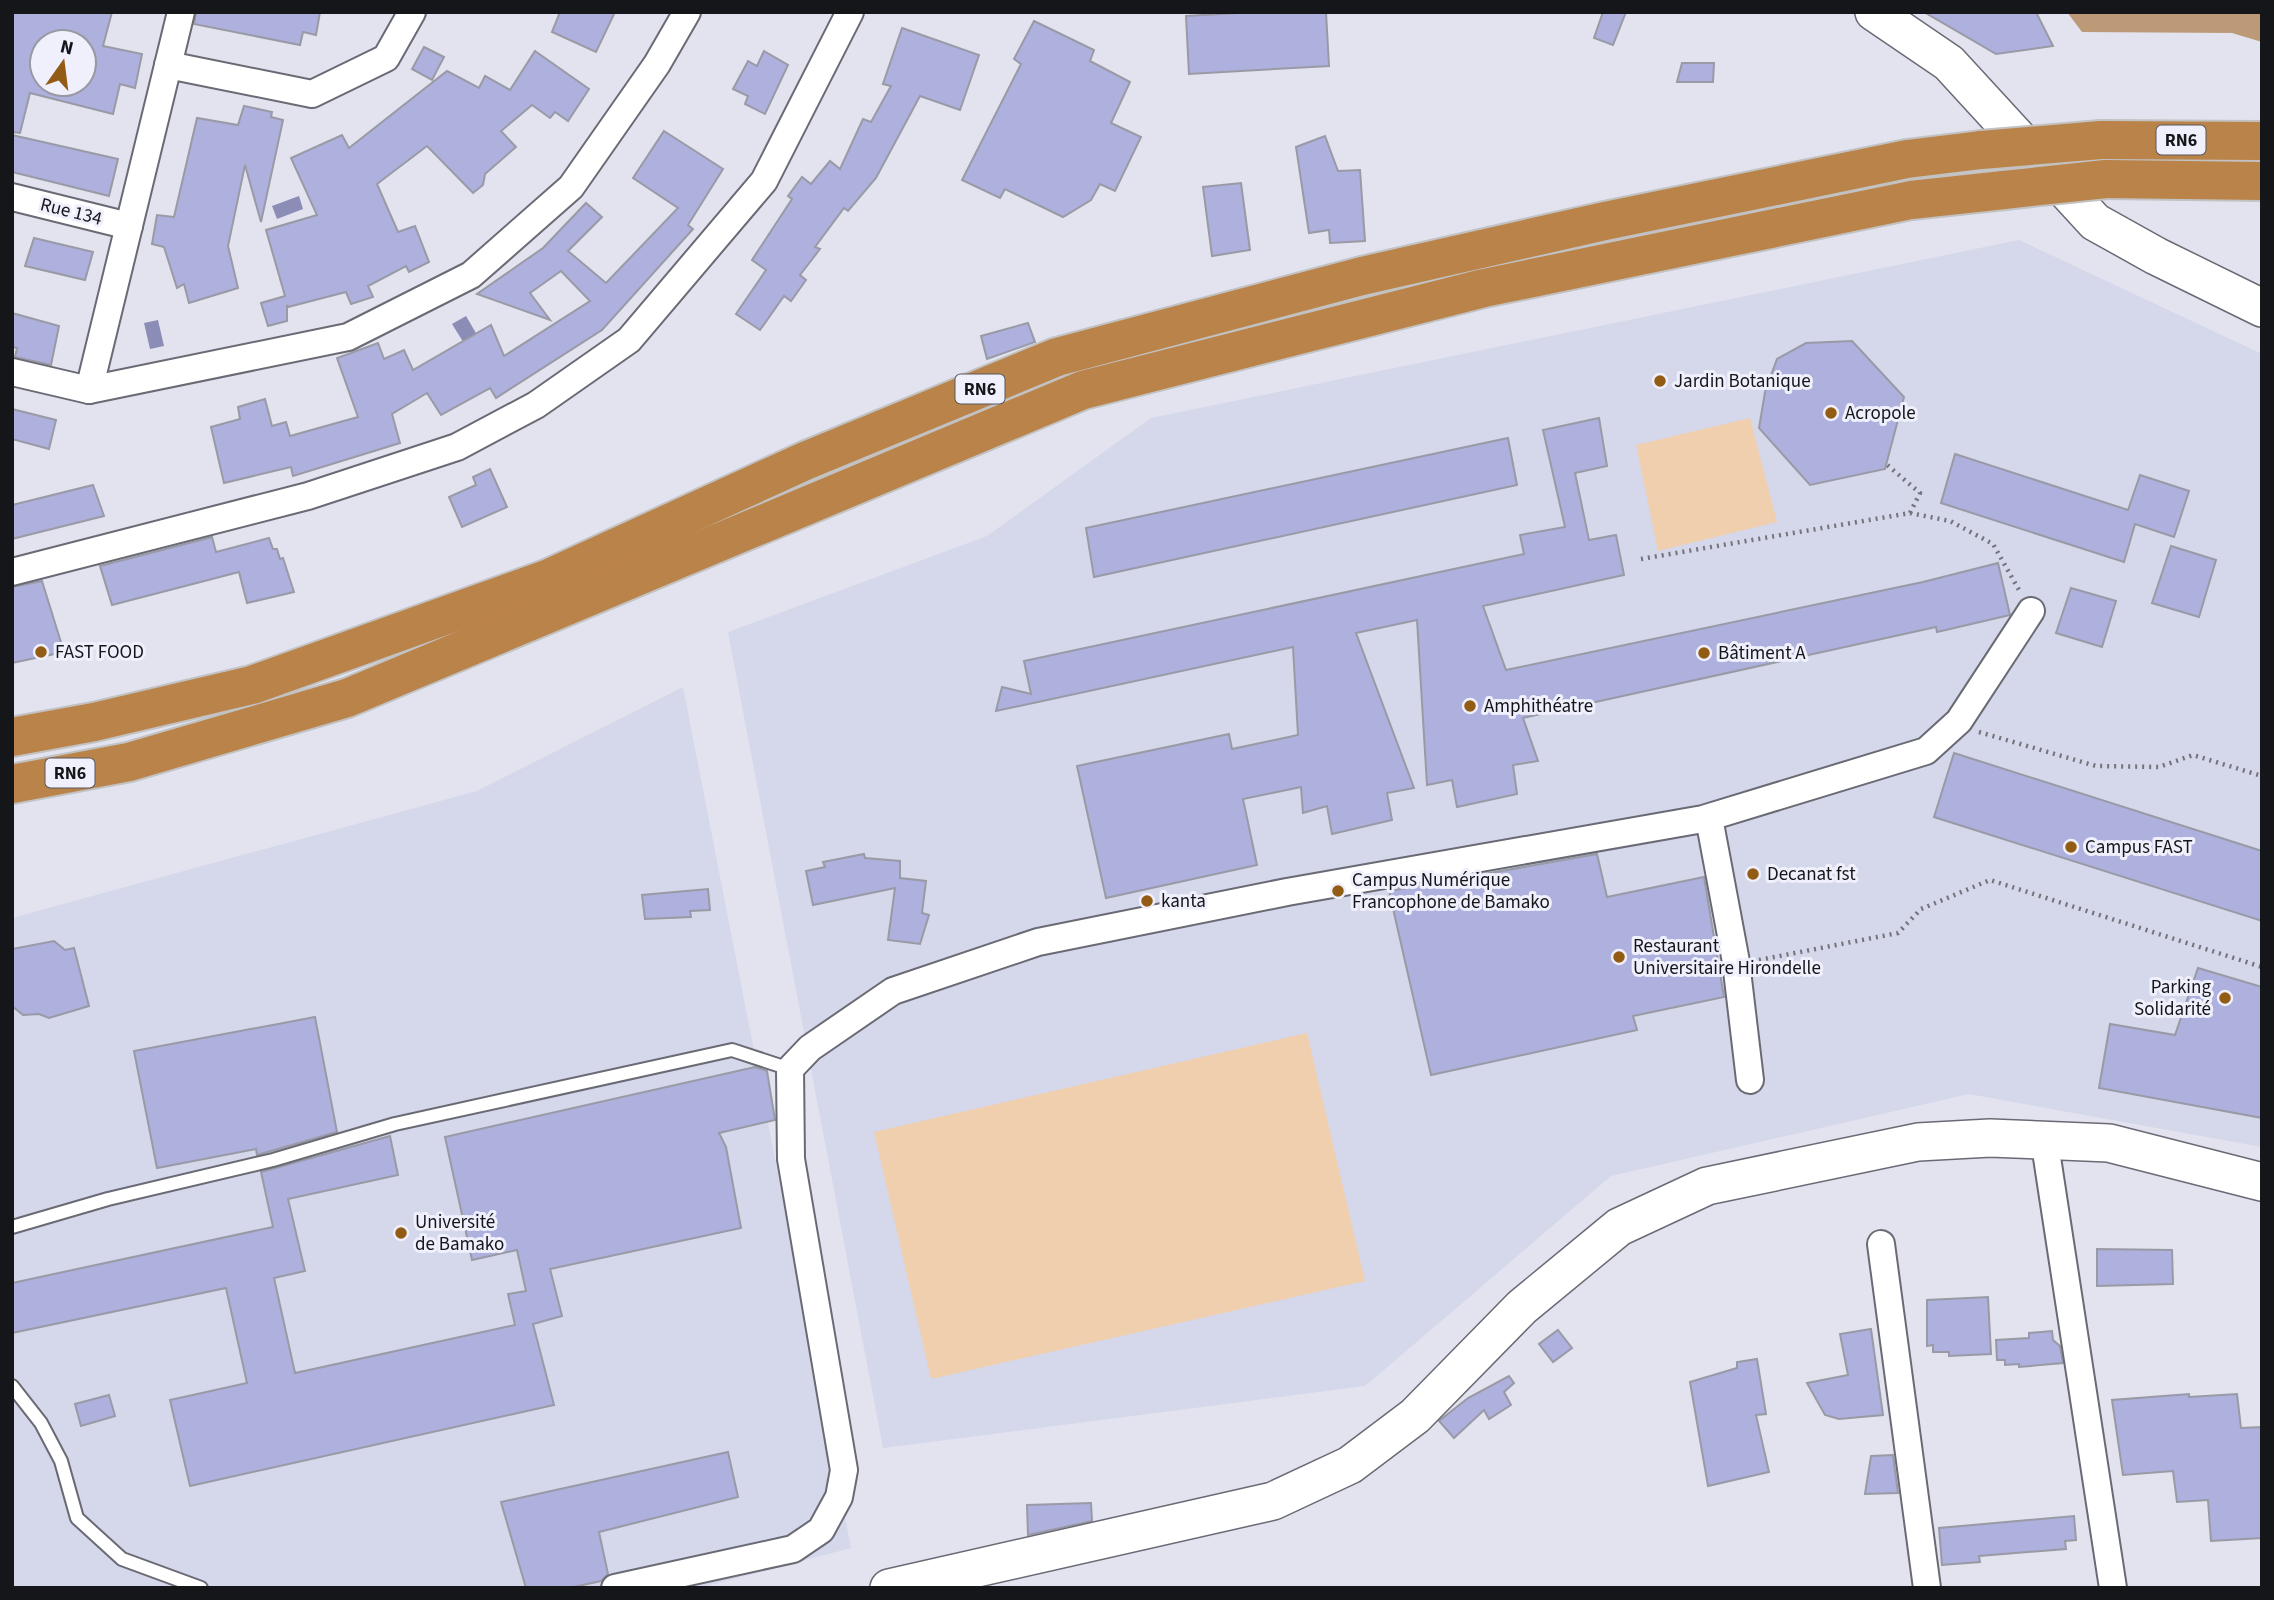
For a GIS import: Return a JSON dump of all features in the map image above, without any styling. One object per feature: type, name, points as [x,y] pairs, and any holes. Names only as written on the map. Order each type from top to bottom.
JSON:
[{"type":"highway","name":"RN6","points":[[12,737],[94,722],[252,685],[547,579],[805,461],[1058,357],[1362,276],[1907,159],[2101,140],[2262,141]]},
{"type":"highway","name":"RN6","points":[[12,784],[129,762],[347,698],[1083,390],[1484,288],[1911,200],[2106,179],[2262,181]]},
{"type":"street","points":[[89,390],[181,12]]},
{"type":"street","points":[[168,65],[312,94],[386,58],[412,12]]},
{"type":"street","points":[[12,372],[89,390],[348,337],[471,275],[571,187],[657,64],[687,12]]},
{"type":"street","points":[[12,572],[308,496],[457,447],[536,405],[629,340],[764,181],[850,12]]},
{"type":"street","points":[[1874,12],[1949,63],[2095,222],[2155,256],[2262,308]]},
{"type":"street","name":"Rue 134","points":[[12,197],[129,226]]},
{"type":"street","points":[[615,1588],[793,1549],[821,1530],[839,1497],[844,1470],[791,1159],[790,1069],[810,1048],[894,991],[1038,942],[1287,892],[1709,818],[1926,751],[1957,723],[2031,611]]},
{"type":"street","points":[[1709,818],[1736,962],[1750,1080]]},
{"type":"street","points":[[889,1588],[1273,1501],[1350,1465],[1415,1416],[1522,1307],[1619,1227],[1707,1186],[1918,1142],[2044,1138],[2109,1143],[2262,1182]]},
{"type":"street","points":[[2044,1138],[2113,1588]]},
{"type":"street","points":[[1881,1244],[1927,1588]]},
{"type":"lane","points":[[12,1227],[108,1199],[273,1160],[395,1124],[697,1057],[732,1050],[790,1069]]},
{"type":"lane","points":[[12,1386],[41,1423],[61,1461],[77,1518],[122,1559],[201,1588]]},
{"type":"path","points":[[1886,464],[1920,493],[1910,513]]},
{"type":"path","points":[[1641,559],[1910,513],[1950,521],[1993,544],[2031,611]]},
{"type":"path","points":[[1957,723],[1994,738],[2096,766],[2159,767],[2193,755],[2262,776]]},
{"type":"path","points":[[1736,962],[1898,933],[1922,909],[1990,880],[2262,968]]},
{"type":"shaded area","points":[[2067,12],[2262,12],[2262,42],[2232,33],[2082,32]]},
{"type":"shaded area","points":[[2019,240],[2262,354],[2262,1147],[1969,1094],[1611,1176],[1365,1386],[883,1448],[728,632],[987,536],[1151,418]]},
{"type":"shaded area","points":[[1750,418],[1777,522],[1658,551],[1636,445]]},
{"type":"shaded area","name":"Université de Bamako","points":[[683,687],[851,1548],[699,1588],[12,1588],[12,918],[477,791]]},
{"type":"shaded area","points":[[1307,1033],[1365,1281],[931,1379],[874,1132]]},
{"type":"water","points":[[299,196],[303,209],[277,219],[272,206]]},
{"type":"water","points":[[466,316],[480,340],[467,348],[452,324]]},
{"type":"water","points":[[158,320],[164,346],[150,349],[144,323]]},
{"type":"building","points":[[12,12],[112,12],[103,46],[142,54],[135,88],[120,84],[113,114],[50,98],[98,98],[98,28],[28,28],[29,98],[20,133],[12,132]]},
{"type":"building","points":[[196,12],[320,12],[316,35],[303,32],[300,45],[194,24]]},
{"type":"building","points":[[560,12],[615,12],[596,52],[552,32]]},
{"type":"building","points":[[1326,12],[1329,66],[1189,74],[1186,16]]},
{"type":"building","points":[[1603,12],[1626,12],[1613,45],[1594,38]]},
{"type":"building","points":[[1924,12],[2036,12],[2053,46],[1996,54]]},
{"type":"building","points":[[1034,21],[1094,50],[1090,61],[1130,82],[1111,123],[1141,137],[1115,191],[1100,184],[1091,200],[1063,217],[1005,189],[1000,198],[962,180],[1021,64],[1014,59]]},
{"type":"building","points":[[902,28],[979,55],[960,110],[920,96],[876,178],[848,211],[844,208],[815,247],[820,249],[800,275],[806,280],[791,301],[784,296],[760,330],[736,314],[766,270],[752,260],[792,199],[788,196],[802,177],[811,184],[830,161],[840,169],[863,119],[871,122],[891,86],[883,84]]},
{"type":"building","points":[[424,47],[444,57],[432,80],[412,69]]},
{"type":"building","points":[[535,51],[589,89],[568,121],[555,112],[550,118],[532,105],[501,131],[516,147],[485,174],[483,185],[473,193],[427,146],[377,184],[398,232],[415,226],[429,262],[409,272],[406,266],[368,286],[373,297],[351,304],[346,292],[288,307],[287,305],[287,321],[268,326],[261,303],[285,296],[266,230],[317,215],[291,158],[342,135],[349,148],[447,71],[479,88],[485,76],[510,90]]},
{"type":"building","points":[[764,51],[788,65],[765,114],[745,104],[748,96],[733,89],[748,61],[757,66]]},
{"type":"building","points":[[1682,63],[1714,63],[1713,82],[1677,82]]},
{"type":"building","points":[[244,106],[272,112],[271,117],[283,120],[261,222],[245,165],[228,246],[238,288],[189,303],[184,284],[177,288],[164,247],[152,244],[157,215],[174,217],[197,118],[238,125]]},
{"type":"building","points":[[664,131],[723,169],[688,225],[693,229],[602,330],[496,398],[490,388],[441,415],[427,393],[392,414],[400,443],[293,476],[291,467],[224,483],[211,427],[240,419],[238,407],[265,399],[272,426],[286,422],[290,436],[358,417],[337,358],[378,343],[384,359],[404,350],[413,370],[491,325],[504,356],[590,301],[561,271],[530,293],[550,320],[477,294],[543,248],[586,203],[602,217],[568,251],[606,283],[678,208],[633,178]]},
{"type":"building","points":[[12,135],[118,159],[109,196],[12,172]]},
{"type":"building","points":[[1325,136],[1338,171],[1360,170],[1365,241],[1330,243],[1329,230],[1309,233],[1296,147]]},
{"type":"building","points":[[1241,183],[1250,250],[1212,256],[1203,187]]},
{"type":"building","points":[[34,238],[93,252],[85,280],[25,266]]},
{"type":"building","points":[[12,313],[59,326],[51,365],[15,357],[17,348],[12,347]]},
{"type":"building","points":[[1028,323],[1035,342],[987,359],[981,336]]},
{"type":"building","name":"Acropole","points":[[1852,341],[1904,397],[1885,469],[1810,485],[1759,428],[1765,392],[1777,359],[1806,343]]},
{"type":"building","points":[[12,409],[56,420],[49,449],[12,439]]},
{"type":"building","points":[[1599,418],[1607,466],[1575,473],[1589,540],[1616,535],[1624,575],[1483,606],[1506,670],[1923,582],[1998,563],[2010,615],[1937,632],[1936,627],[1523,718],[1538,761],[1513,765],[1517,794],[1457,807],[1452,780],[1427,785],[1417,620],[1356,633],[1414,788],[1387,793],[1392,820],[1332,834],[1327,806],[1303,813],[1301,787],[1243,799],[1257,865],[1106,898],[1077,766],[1229,734],[1232,749],[1298,735],[1293,647],[996,711],[1002,687],[1031,694],[1024,661],[1524,554],[1520,535],[1565,527],[1543,430]]},
{"type":"building","points":[[1508,438],[1517,485],[1094,577],[1086,528]]},
{"type":"building","points":[[1955,454],[2128,510],[2140,475],[2189,491],[2174,537],[2135,524],[2124,562],[1941,503]]},
{"type":"building","points":[[490,469],[507,507],[462,527],[449,497],[476,485],[473,477]]},
{"type":"building","points":[[93,485],[104,516],[12,539],[12,505]]},
{"type":"building","points":[[212,537],[216,552],[269,538],[280,559],[283,558],[294,592],[247,603],[239,572],[112,605],[100,566]]},
{"type":"building","points":[[2171,546],[2216,560],[2199,617],[2152,603]]},
{"type":"building","points":[[42,581],[64,652],[12,663],[12,587]]},
{"type":"building","points":[[2071,588],[2116,601],[2102,647],[2056,633]]},
{"type":"building","points":[[1954,753],[2262,851],[2262,921],[1934,817]]},
{"type":"building","points":[[864,854],[865,858],[900,861],[900,878],[926,881],[922,913],[929,915],[920,944],[888,940],[895,888],[813,905],[806,871],[825,867],[823,862]]},
{"type":"building","points":[[1597,854],[1607,897],[1704,877],[1724,997],[1633,1016],[1637,1030],[1431,1075],[1389,891]]},
{"type":"building","points":[[708,889],[710,910],[690,911],[691,917],[645,919],[642,895]]},
{"type":"building","points":[[54,941],[65,950],[74,948],[89,1006],[49,1018],[39,1014],[23,1015],[12,1006],[12,949]]},
{"type":"building","points":[[2198,968],[2262,987],[2262,1118],[2099,1088],[2110,1024],[2175,1035]]},
{"type":"building","points":[[315,1017],[337,1132],[257,1155],[256,1149],[157,1168],[134,1051]]},
{"type":"building","points":[[755,1067],[767,1071],[775,1120],[719,1133],[726,1147],[741,1228],[550,1269],[562,1316],[533,1324],[554,1405],[190,1486],[170,1400],[247,1383],[226,1288],[12,1333],[12,1283],[273,1227],[261,1172],[390,1136],[398,1175],[288,1199],[305,1271],[274,1278],[295,1373],[515,1325],[508,1294],[526,1291],[517,1250],[472,1260],[445,1137]]},
{"type":"building","points":[[2097,1249],[2172,1250],[2173,1284],[2097,1286]]},
{"type":"building","points":[[1988,1297],[1991,1354],[1949,1356],[1949,1352],[1933,1352],[1933,1345],[1927,1346],[1927,1300]]},
{"type":"building","points":[[1871,1329],[1883,1415],[1839,1419],[1825,1415],[1807,1383],[1848,1375],[1840,1334]]},
{"type":"building","points":[[1558,1330],[1572,1348],[1553,1362],[1539,1344]]},
{"type":"building","points":[[2052,1331],[2053,1340],[2060,1346],[2063,1363],[2019,1367],[2019,1364],[2005,1365],[2005,1360],[1997,1360],[1996,1340],[2029,1338],[2029,1333]]},
{"type":"building","points":[[1757,1359],[1766,1414],[1756,1415],[1769,1472],[1708,1486],[1690,1382],[1737,1368],[1737,1362]]},
{"type":"building","points":[[1509,1376],[1514,1383],[1504,1392],[1511,1405],[1489,1419],[1484,1410],[1454,1438],[1439,1421],[1468,1398]]},
{"type":"building","points":[[2189,1394],[2189,1397],[2237,1394],[2241,1428],[2262,1427],[2262,1538],[2211,1541],[2208,1500],[2177,1502],[2173,1471],[2123,1475],[2112,1400]]},
{"type":"building","points":[[109,1395],[115,1416],[81,1426],[75,1404]]},
{"type":"building","points":[[728,1452],[738,1497],[599,1532],[608,1574],[601,1581],[569,1588],[526,1588],[501,1502]]},
{"type":"building","points":[[1893,1455],[1898,1493],[1865,1494],[1871,1456]]},
{"type":"building","points":[[1091,1503],[1092,1521],[1028,1535],[1027,1505]]},
{"type":"building","points":[[2074,1516],[2076,1540],[2065,1541],[2066,1549],[1979,1556],[1980,1562],[1942,1565],[1939,1528]]},
{"type":"place","name":"Jardin Botanique","points":[[1660,381]]},
{"type":"place","name":"Acropole","points":[[1831,413]]},
{"type":"place","name":"FAST FOOD","points":[[41,652]]},
{"type":"place","name":"Bâtiment A","points":[[1704,653]]},
{"type":"place","name":"Amphithéatre","points":[[1470,706]]},
{"type":"place","name":"Campus FAST","points":[[2071,847]]},
{"type":"place","name":"Decanat fst","points":[[1753,874]]},
{"type":"place","name":"Campus Numérique Francophone de Bamako","points":[[1338,891]]},
{"type":"place","name":"kanta","points":[[1147,901]]},
{"type":"place","name":"Restaurant Universitaire Hirondelle","points":[[1619,957]]},
{"type":"place","name":"Parking Solidarité","points":[[2225,998]]},
{"type":"place","name":"Université de Bamako","points":[[401,1233]]}]
